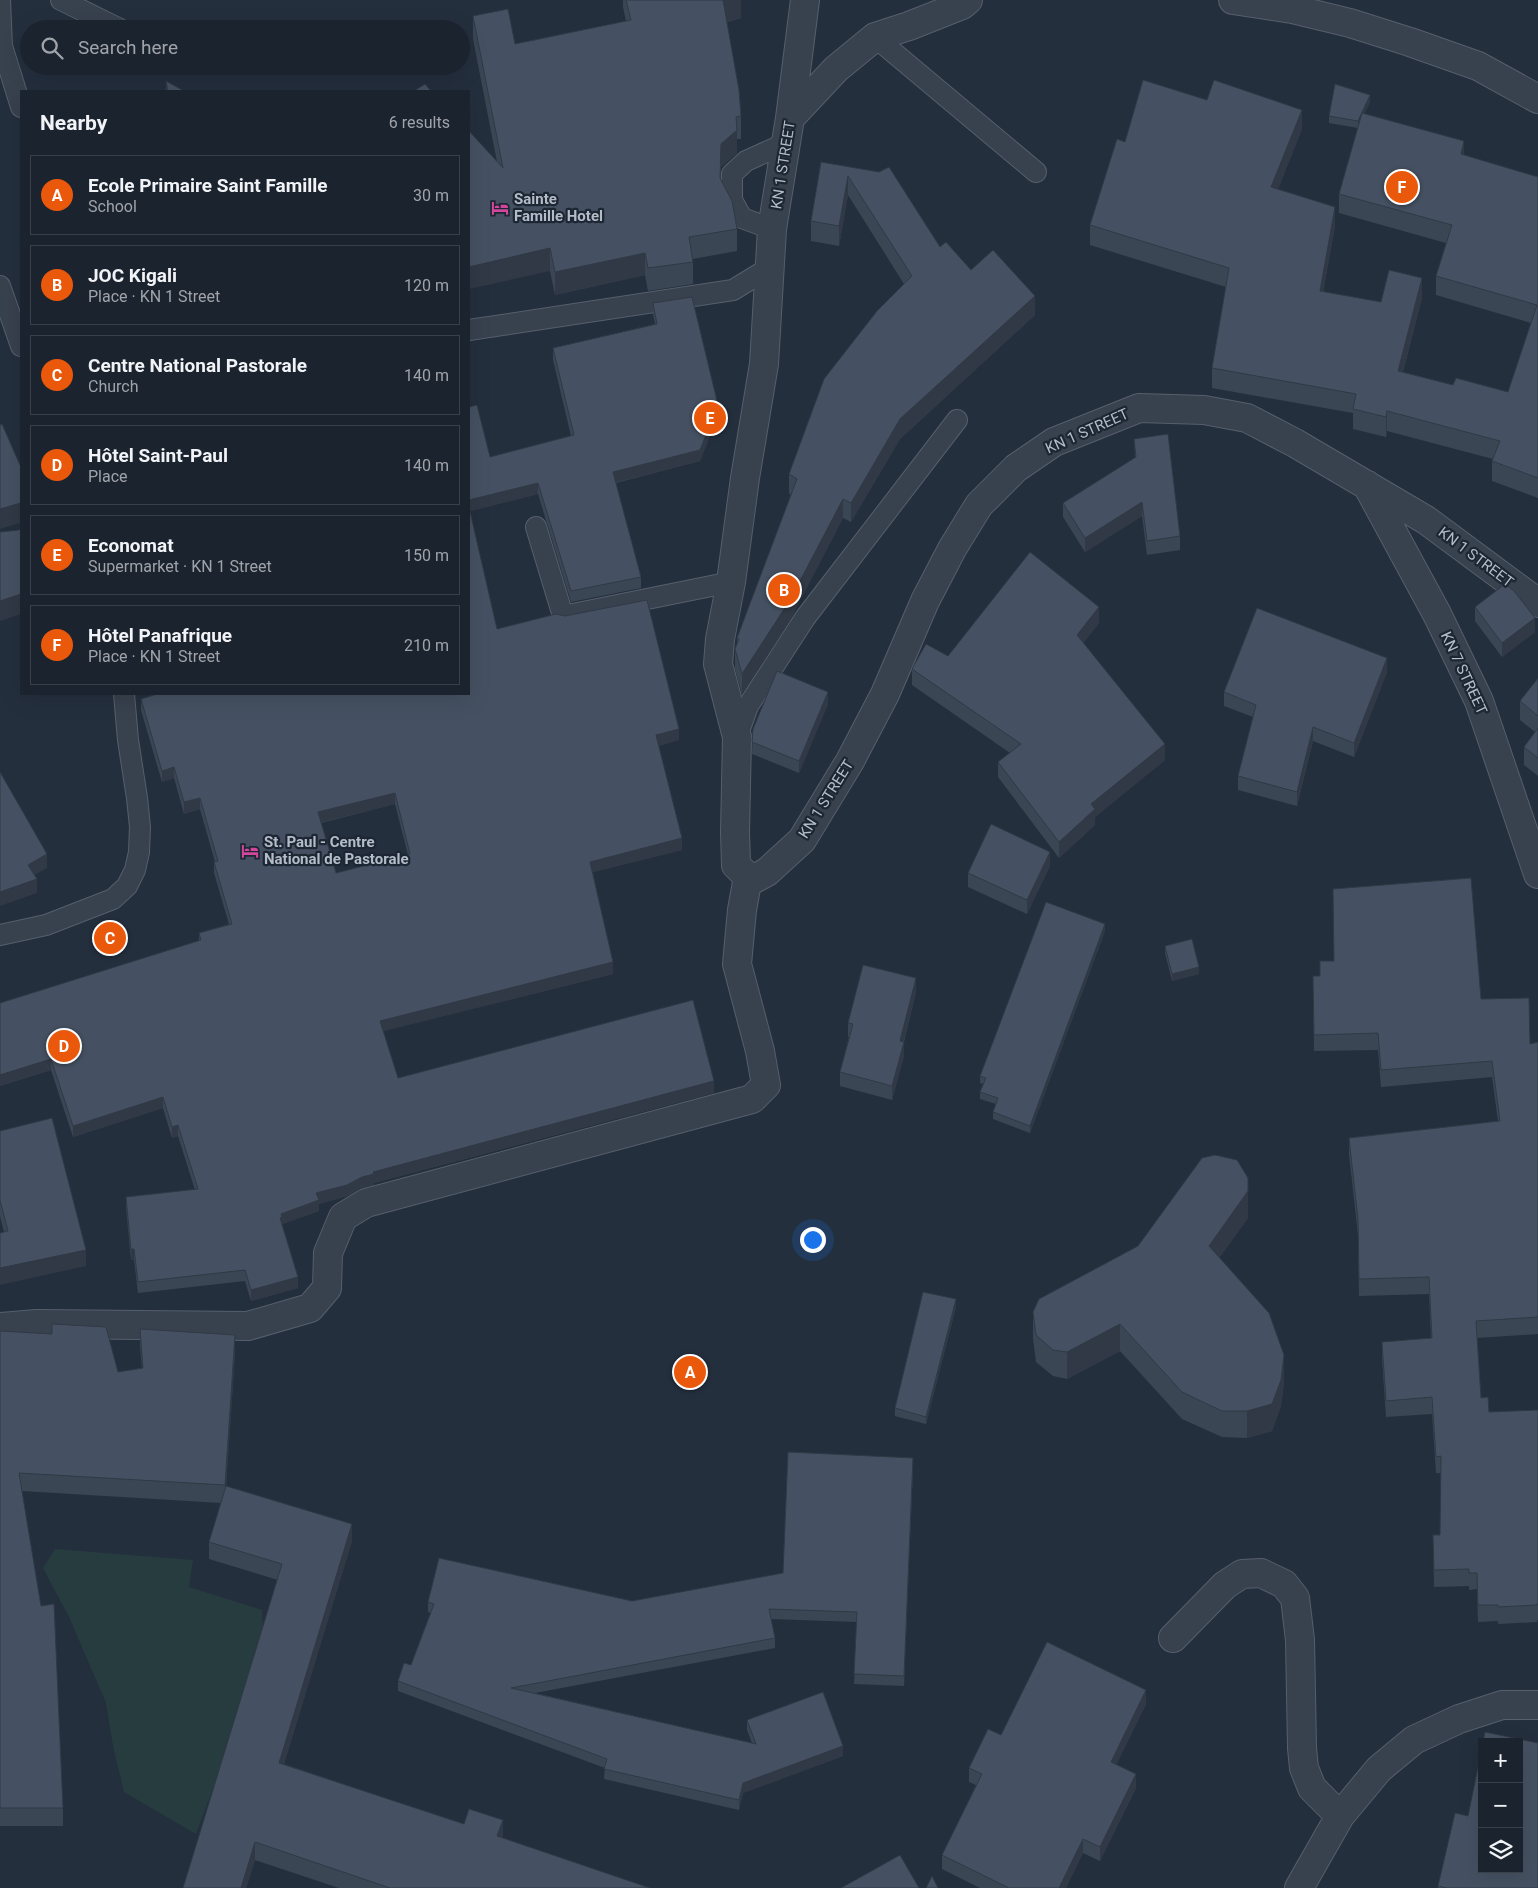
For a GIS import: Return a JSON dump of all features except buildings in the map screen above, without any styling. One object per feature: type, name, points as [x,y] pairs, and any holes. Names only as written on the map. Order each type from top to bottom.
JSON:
[{"type":"street","name":"KN 1 STREET","points":[[805,0],[788,130],[772,229],[764,364],[745,478],[731,582],[720,639],[718,664],[737,737],[736,865],[748,877],[754,879],[767,872],[802,840],[825,805],[885,694],[925,601],[979,505],[1016,468],[1054,442],[1139,408],[1204,410],[1247,418],[1366,484],[1426,520],[1538,603]]},
{"type":"street","points":[[788,130],[836,69],[875,37],[918,23],[962,5],[968,0]]},
{"type":"street","points":[[1233,0],[1292,9],[1350,22],[1478,66],[1538,99]]},
{"type":"street","name":"KN 7 STREET","points":[[1366,484],[1437,614],[1479,700],[1538,874]]},
{"type":"street","points":[[0,1327],[37,1324],[248,1326],[310,1308],[327,1288],[328,1252],[343,1217],[366,1203],[752,1099],[766,1085],[760,1051],[737,964],[742,910],[748,877]]},
{"type":"street","points":[[1173,1638],[1225,1585],[1242,1574],[1261,1573],[1284,1584],[1295,1598],[1299,1632],[1304,1768],[1312,1788],[1340,1816]]},
{"type":"street","points":[[1299,1888],[1340,1816],[1379,1769],[1414,1740],[1459,1719],[1502,1705],[1538,1705]]},
{"type":"lane","points":[[0,0],[2,46],[20,104]]},
{"type":"lane","points":[[61,0],[102,20]]},
{"type":"lane","points":[[875,37],[1036,172]]},
{"type":"lane","points":[[772,229],[742,218],[732,200],[732,174],[746,161],[788,130]]},
{"type":"lane","points":[[470,330],[733,290],[769,268]]},
{"type":"lane","points":[[0,286],[20,343]]},
{"type":"lane","points":[[737,737],[748,706],[805,618],[957,420]]},
{"type":"lane","points":[[536,527],[563,616],[731,582]]},
{"type":"lane","points":[[0,935],[54,922],[114,899],[127,886],[135,870],[139,852],[140,827],[128,740],[124,695]]},
{"type":"green space","points":[[55,1549],[193,1560],[189,1587],[262,1610],[263,1635],[238,1721],[196,1834],[124,1792],[113,1746],[106,1703],[69,1617],[43,1568]]},
{"type":"place","name":"Hôtel Panafrique","points":[[1402,187]]},
{"type":"place","name":"Sainte Famille Hotel","points":[[500,208]]},
{"type":"place","name":"Economat","points":[[710,418]]},
{"type":"place","name":"JOC Kigali","points":[[784,590]]},
{"type":"place","name":"St. Paul - Centre National de Pastorale","points":[[250,851]]},
{"type":"place","name":"Centre National Pastorale","points":[[110,938]]},
{"type":"place","name":"Hôtel Saint-Paul","points":[[64,1046]]},
{"type":"place","name":"Ecole Primaire Saint Famille","points":[[690,1372]]}]
